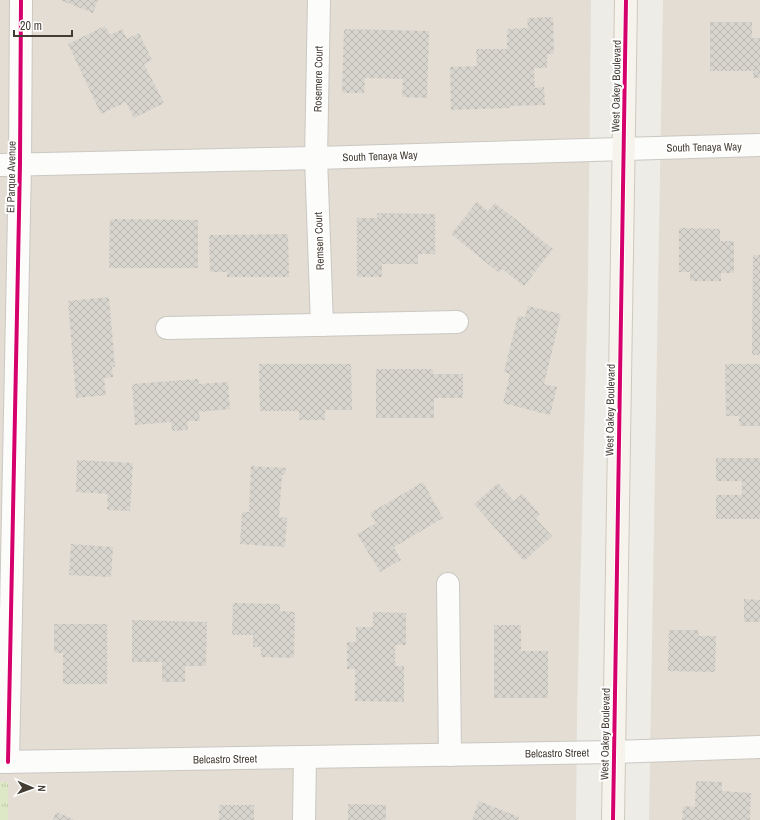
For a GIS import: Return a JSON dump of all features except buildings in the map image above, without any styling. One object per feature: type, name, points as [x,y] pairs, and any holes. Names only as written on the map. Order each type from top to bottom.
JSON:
[{"type":"main road","name":"West Oakey Boulevard","points":[[613,820],[626,0]]},
{"type":"street","name":"El Parque Avenue","points":[[4,762],[10,164],[21,0]]},
{"type":"street","name":"Rosemere Court","points":[[316,158],[319,0]]},
{"type":"street","name":"South Tenaya Way","points":[[10,164],[316,158],[760,146]]},
{"type":"street","name":"Remsen Court","points":[[316,158],[322,325]]},
{"type":"street","points":[[167,328],[457,322]]},
{"type":"street","points":[[448,584],[450,755]]},
{"type":"street","name":"Belcastro Street","points":[[4,762],[614,752],[760,747]]},
{"type":"street","points":[[304,820],[305,757]]},
{"type":"shaded area","points":[[0,0],[591,0],[588,280],[577,714],[576,820],[8,820],[8,782],[0,782]]},
{"type":"shaded area","points":[[663,0],[760,0],[760,820],[649,820]]},
{"type":"green space","points":[[0,782],[8,782],[8,820],[0,820]]},
{"type":"cycle path","points":[[8,762],[20,164],[21,0]]},
{"type":"cycle path","points":[[613,820],[626,0]]}]
